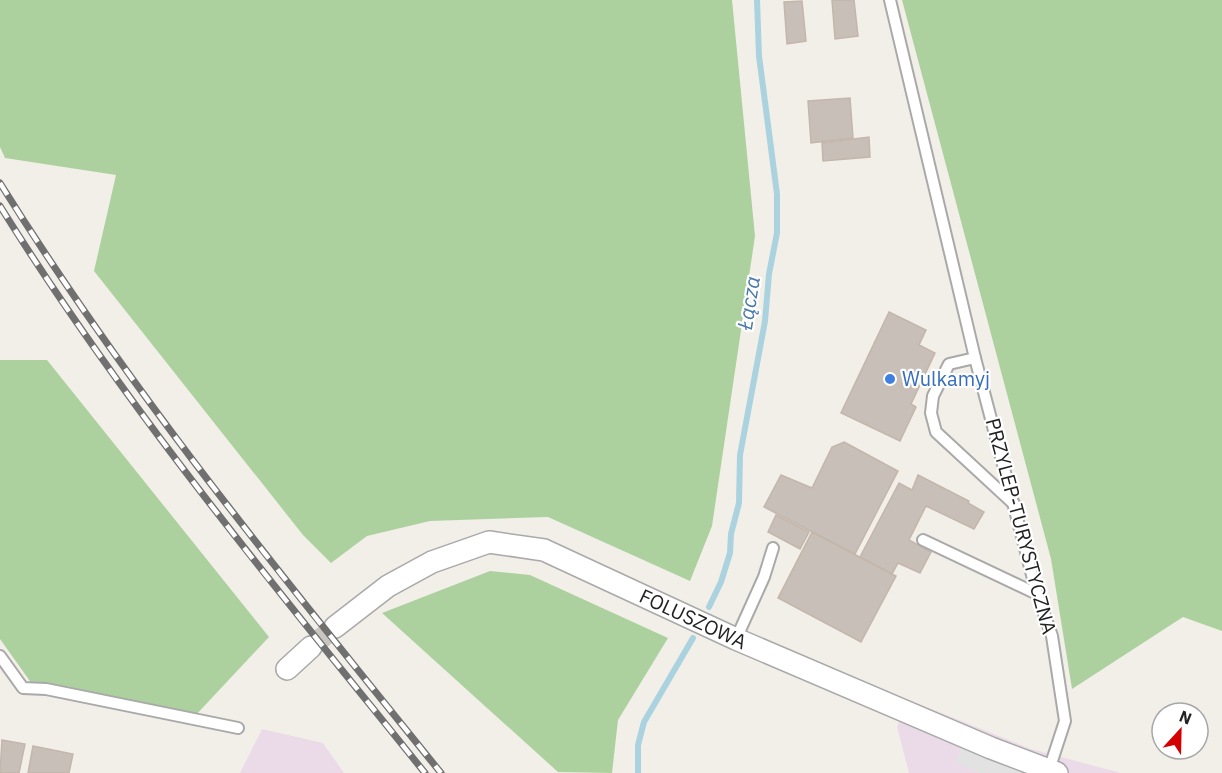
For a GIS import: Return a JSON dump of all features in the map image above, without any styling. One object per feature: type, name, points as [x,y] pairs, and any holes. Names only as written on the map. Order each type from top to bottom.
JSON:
[{"type":"street","name":"FOLUSZOWA","points":[[335,627],[388,586],[432,562],[489,542],[544,550],[736,639],[1051,772]]},
{"type":"street","points":[[287,669],[311,647]]},
{"type":"lane","name":"PRZYLEP-TURYSTYCZNA","points":[[890,0],[975,358],[1037,594],[1052,636],[1065,721],[1051,772]]},
{"type":"lane","points":[[975,358],[949,364],[933,396],[931,413],[936,432],[1015,505]]},
{"type":"lane","points":[[923,540],[1037,594]]},
{"type":"lane","points":[[736,639],[764,577],[773,548]]},
{"type":"lane","points":[[0,656],[23,688],[46,689],[238,728]]},
{"type":"shaded area","points":[[909,700],[1031,749],[1121,773],[909,773],[897,727]]},
{"type":"shaded area","points":[[262,729],[323,743],[344,773],[240,773]]},
{"type":"shaded area","points":[[963,743],[1028,773],[981,773],[955,763]]},
{"type":"green space","points":[[0,0],[732,0],[755,236],[712,526],[690,581],[548,517],[430,521],[367,536],[331,563],[303,535],[94,271],[116,175],[5,158],[0,147]]},
{"type":"green space","points":[[902,0],[1222,0],[1222,631],[1183,617],[1072,689],[1051,559]]},
{"type":"green space","points":[[0,360],[47,360],[269,637],[194,717],[32,684],[0,639]]},
{"type":"green space","points":[[490,571],[530,575],[668,638],[618,720],[612,773],[558,772],[382,613]]},
{"type":"building","points":[[832,0],[854,0],[858,36],[835,39]]},
{"type":"building","points":[[802,1],[806,41],[787,44],[784,2]]},
{"type":"building","points":[[850,98],[853,138],[811,143],[808,101]]},
{"type":"building","points":[[869,137],[870,157],[823,161],[822,143]]},
{"type":"building","name":"Wulkamyj","points":[[889,312],[926,330],[919,345],[935,353],[911,404],[916,407],[900,441],[841,413]]},
{"type":"building","points":[[844,442],[898,471],[855,554],[764,507],[781,475],[812,488],[832,447]]},
{"type":"building","points":[[918,475],[969,501],[968,503],[984,512],[974,529],[926,506],[909,540],[931,552],[920,573],[898,563],[892,574],[860,557],[899,483],[912,490]]},
{"type":"building","points":[[776,515],[809,532],[800,549],[768,532]]},
{"type":"building","points":[[812,532],[896,576],[861,642],[778,598]]},
{"type":"building","points":[[2,740],[25,744],[19,773],[0,773]]},
{"type":"building","points":[[33,746],[73,754],[69,773],[28,773]]},
{"type":"waterway","name":"Łącza","points":[[709,607],[721,582],[730,553],[731,534],[739,503],[740,455],[765,321],[769,274],[777,233],[777,194],[759,56],[757,0]]},
{"type":"waterway","name":"Łącza","points":[[638,773],[638,745],[644,722],[693,638]]},
{"type":"tunnel","points":[[311,647],[335,627]]},
{"type":"railway","points":[[0,183],[50,261],[156,411],[268,557],[441,773]]},
{"type":"railway","points":[[0,206],[48,281],[150,425],[258,566],[425,773]]},
{"type":"place","name":"Wulkamyj","points":[[890,379]]}]
